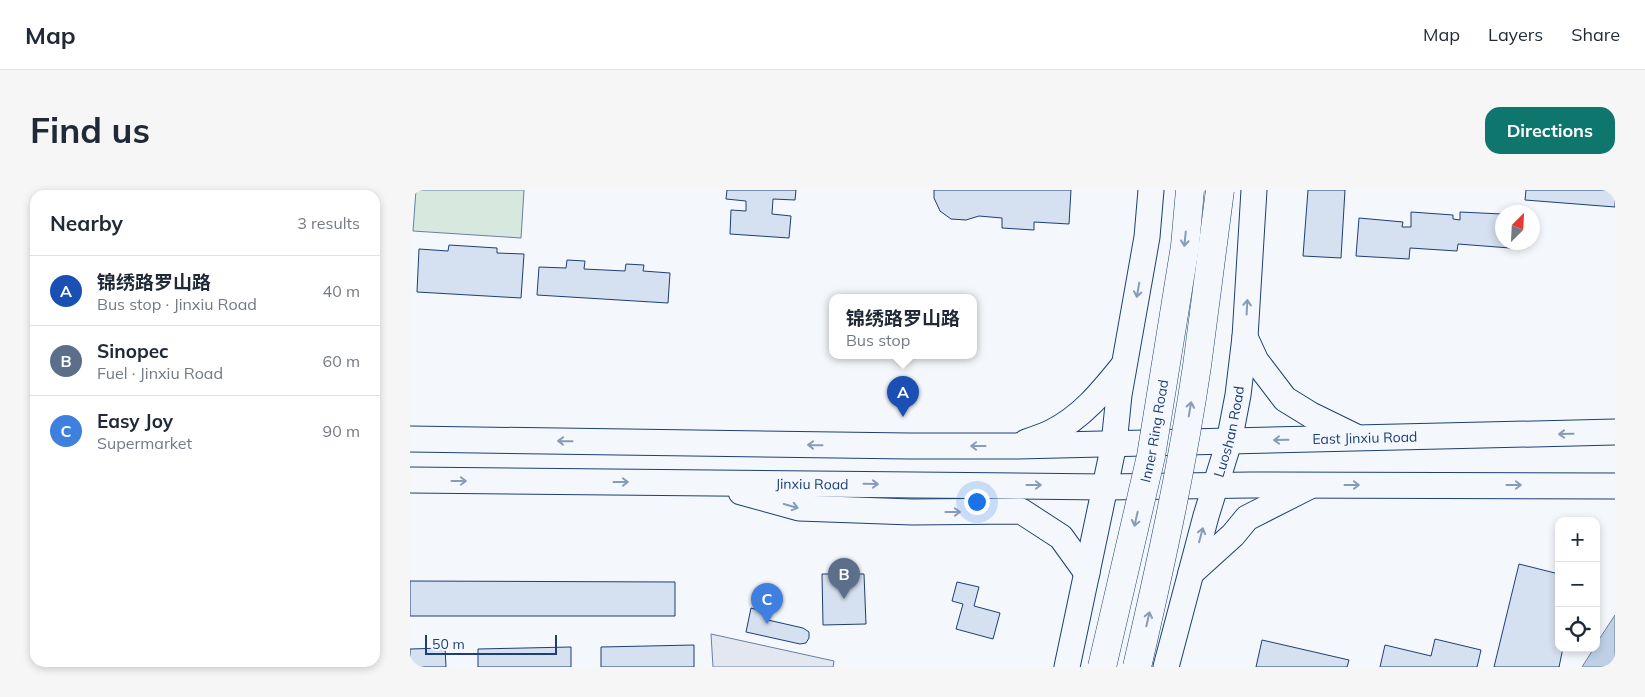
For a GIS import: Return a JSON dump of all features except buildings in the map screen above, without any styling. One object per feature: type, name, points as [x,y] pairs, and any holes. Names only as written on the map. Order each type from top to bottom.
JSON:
[{"type":"highway","name":"Inner Ring Road","points":[[1102,667],[1151,456],[1185,246],[1190,190]]},
{"type":"highway","points":[[1137,667],[1165,546],[1197,367],[1220,190]]},
{"type":"main road","points":[[1067,667],[1114,444],[1118,395],[1147,237],[1152,190]]},
{"type":"main road","name":"Luoshan Road","points":[[1166,667],[1229,442],[1238,395],[1245,337],[1254,190]]},
{"type":"main road","points":[[1245,337],[1256,361],[1285,399],[1311,416],[1359,438]]},
{"type":"main road","points":[[1017,446],[1052,432],[1079,414],[1100,394],[1124,364]]},
{"type":"main road","name":"East Jinxiu Road","points":[[1114,444],[1615,432]]},
{"type":"main road","points":[[410,439],[909,446],[1114,444]]},
{"type":"main road","name":"Jinxiu Road","points":[[410,480],[1106,487],[1216,486]]},
{"type":"main road","points":[[710,483],[799,508],[912,512],[1021,511],[1061,537],[1087,573]]},
{"type":"main road","points":[[1191,573],[1232,535],[1247,518],[1312,485]]},
{"type":"main road","points":[[1216,486],[1615,486]]},
{"type":"shaded area","points":[[416,190],[524,190],[521,238],[413,231]]},
{"type":"shaded area","points":[[711,634],[834,661],[833,667],[713,667]]},
{"type":"water","points":[[1615,615],[1615,667],[1582,667],[1591,652],[1600,652],[1600,638]]},
{"type":"place","name":"锦绣路罗山路","points":[[903,417]]},
{"type":"place","name":"Sinopec","points":[[844,599]]},
{"type":"place","name":"Easy Joy","points":[[767,624]]}]
